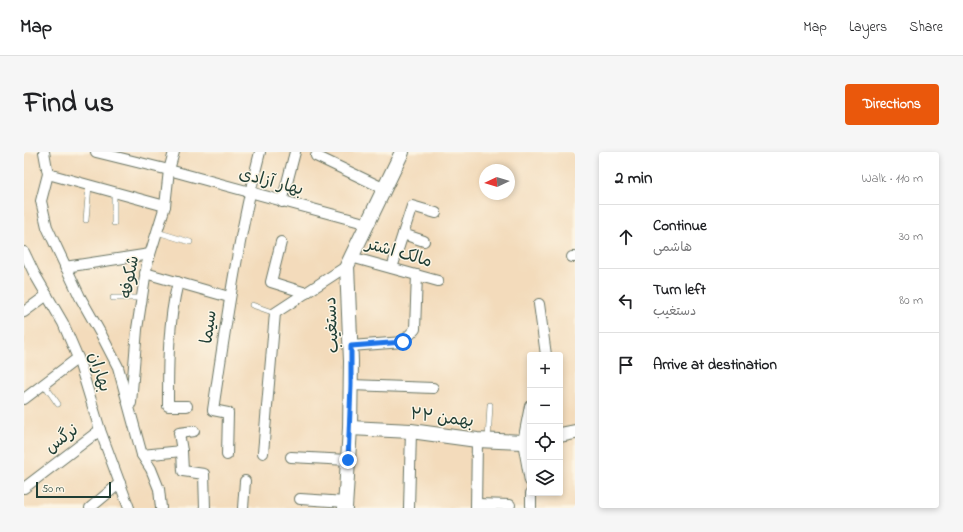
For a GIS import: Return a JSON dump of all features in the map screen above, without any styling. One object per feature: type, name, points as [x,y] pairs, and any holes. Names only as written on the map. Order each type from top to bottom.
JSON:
[{"type":"street","points":[[44,152],[48,174],[41,201],[47,227],[65,267],[118,367],[135,435],[142,455],[151,470],[159,489],[161,508]]},
{"type":"street","name":"بهار آزادی","points":[[96,152],[111,154],[282,202],[368,224]]},
{"type":"street","name":"شکوفه","points":[[130,411],[137,328],[145,273],[165,206],[169,170],[174,152]]},
{"type":"street","name":"سیما","points":[[227,455],[228,413],[213,410],[229,297],[250,193],[260,152]]},
{"type":"street","points":[[282,202],[295,152]]},
{"type":"street","name":"دستغیب","points":[[346,505],[351,385],[349,261],[402,152]]},
{"type":"street","points":[[316,156],[385,189]]},
{"type":"street","points":[[48,174],[165,206]]},
{"type":"street","points":[[392,268],[412,206],[436,212]]},
{"type":"street","points":[[403,234],[424,242]]},
{"type":"street","points":[[281,242],[271,282],[306,293]]},
{"type":"street","name":"بهاران","points":[[24,252],[46,295],[63,323],[78,358],[100,430],[129,508]]},
{"type":"street","points":[[65,267],[150,254]]},
{"type":"street","points":[[263,454],[274,313],[306,293],[349,261]]},
{"type":"street","name":"مالک اشتر","points":[[349,261],[392,268],[438,281]]},
{"type":"street","points":[[145,273],[229,297]]},
{"type":"street","points":[[351,346],[403,342],[415,329],[417,275]]},
{"type":"street","points":[[178,282],[171,327],[168,370],[168,406],[187,406]]},
{"type":"street","points":[[24,312],[46,295]]},
{"type":"street","points":[[539,304],[546,352]]},
{"type":"street","points":[[24,399],[78,358]]},
{"type":"street","points":[[351,385],[433,388]]},
{"type":"street","name":"۲۲ بهمن","points":[[350,428],[411,431],[483,440],[527,442]]},
{"type":"street","name":"نرگس","points":[[24,488],[100,430]]},
{"type":"street","points":[[194,431],[179,433],[183,471],[204,474],[205,508]]},
{"type":"street","points":[[409,508],[411,431]]},
{"type":"street","points":[[563,434],[575,432]]},
{"type":"street","points":[[483,440],[476,506],[510,505]]},
{"type":"street","points":[[142,455],[182,451]]},
{"type":"street","points":[[291,457],[348,460]]},
{"type":"street","points":[[243,508],[245,481]]},
{"type":"street","points":[[90,508],[120,483]]},
{"type":"street","points":[[531,496],[531,508]]},
{"type":"street","points":[[300,499],[346,505]]},
{"type":"lane","points":[[86,220],[89,185]]},
{"type":"lane","points":[[114,192],[114,223]]},
{"type":"lane","points":[[157,232],[190,242]]},
{"type":"lane","points":[[113,298],[142,298]]},
{"type":"lane","points":[[252,305],[274,313]]},
{"type":"lane","points":[[44,384],[58,404]]},
{"type":"lane","points":[[483,440],[490,406]]},
{"type":"route","points":[[348,460],[351,346],[403,342]]}]
